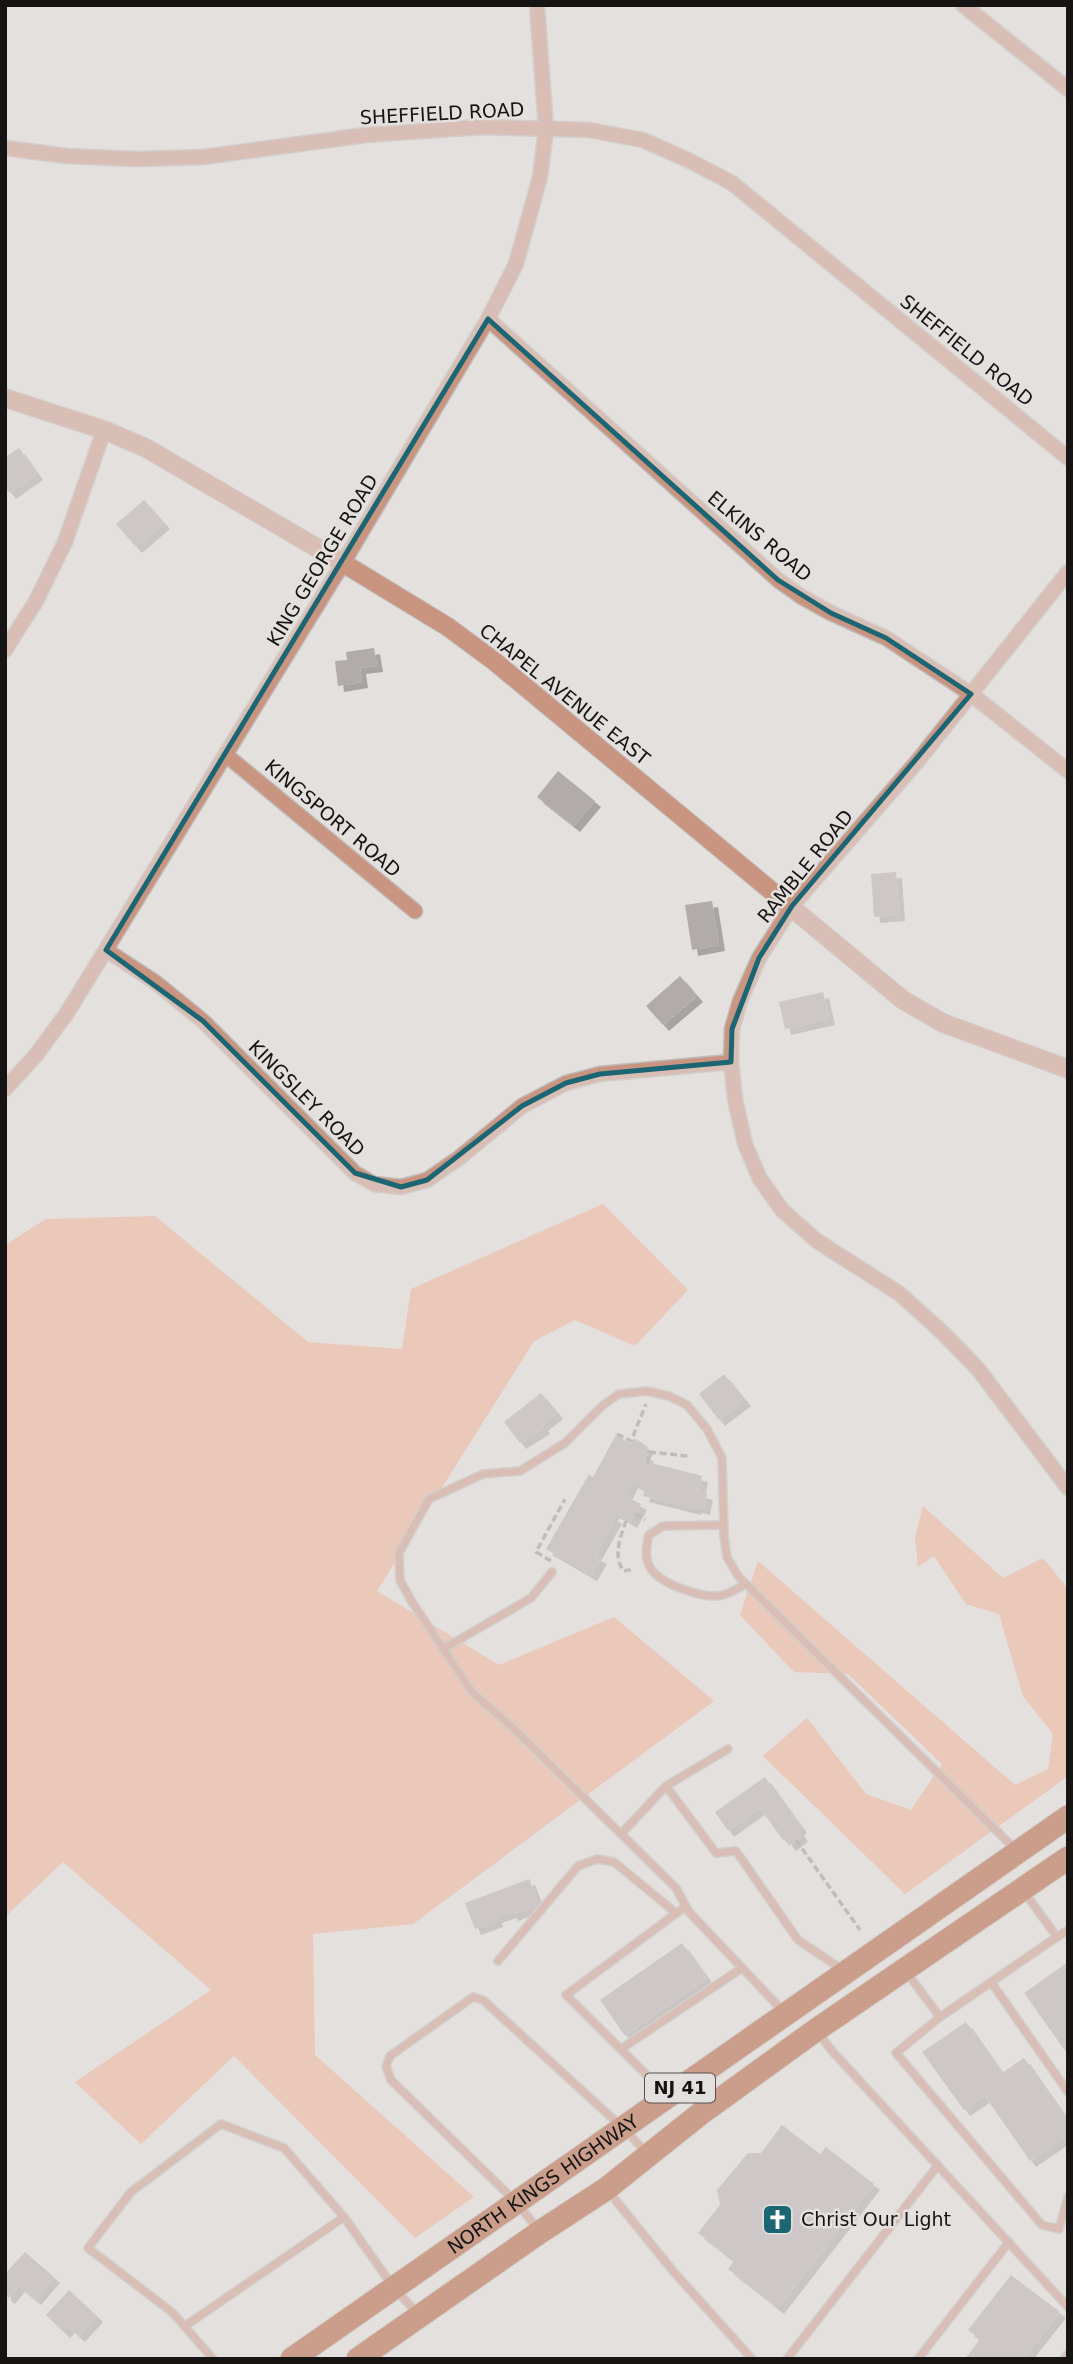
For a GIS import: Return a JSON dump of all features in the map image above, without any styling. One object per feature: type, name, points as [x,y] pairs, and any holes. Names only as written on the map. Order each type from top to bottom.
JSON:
[{"type":"main road","name":"NORTH KINGS HIGHWAY","points":[[292,2359],[1068,1817]]},
{"type":"main road","name":"NORTH KINGS HIGHWAY","points":[[358,2359],[606,2189],[816,2030],[1068,1858]]},
{"type":"street","name":"KING GEORGE ROAD","points":[[5,1089],[37,1055],[106,950],[343,563],[488,319],[516,264],[540,177],[546,129],[537,5]]},
{"type":"street","points":[[963,5],[1068,89]]},
{"type":"street","name":"SHEFFIELD ROAD","points":[[5,148],[67,156],[136,159],[189,157],[366,135],[481,127],[589,130],[643,140],[732,183],[1068,458]]},
{"type":"street","name":"ELKINS ROAD","points":[[488,319],[778,580],[831,613],[886,638],[971,694],[1068,771]]},
{"type":"street","name":"CHAPEL AVENUE EAST","points":[[5,398],[104,430],[146,448],[448,627],[495,661],[903,1000],[943,1023],[1068,1069]]},
{"type":"street","points":[[5,650],[36,601],[65,541],[104,430]]},
{"type":"street","name":"RAMBLE ROAD","points":[[1068,572],[916,763],[792,906],[759,958],[740,1002],[732,1029],[731,1062],[735,1099],[745,1144],[760,1179],[782,1209],[817,1241],[900,1294],[943,1332],[978,1369],[1068,1488]]},
{"type":"street","name":"KINGSPORT ROAD","points":[[226,755],[415,911]]},
{"type":"street","name":"KINGSLEY ROAD","points":[[106,950],[155,982],[203,1021],[355,1173],[374,1184],[401,1187],[427,1180],[459,1158],[522,1106],[566,1083],[600,1074],[731,1062]]},
{"type":"lane","points":[[786,2014],[686,1906],[676,1888],[512,1727],[472,1692],[400,1580],[399,1553],[429,1499],[483,1474],[520,1471],[565,1443],[602,1406],[619,1394],[651,1392],[669,1396],[687,1405],[706,1429],[722,1458],[723,1525],[727,1557],[738,1576],[1018,1852]]},
{"type":"lane","points":[[723,1525],[663,1526],[649,1535],[645,1550],[647,1562],[652,1572],[666,1582],[702,1596],[724,1595],[746,1584]]},
{"type":"lane","points":[[443,1649],[531,1598],[554,1568]]},
{"type":"lane","points":[[621,1834],[666,1786],[727,1749]]},
{"type":"lane","points":[[666,1786],[716,1853],[736,1851],[798,1940],[846,1972]]},
{"type":"lane","points":[[498,1961],[578,1866],[597,1858],[614,1862],[676,1913]]},
{"type":"lane","points":[[1023,1889],[1057,1937]]},
{"type":"lane","points":[[668,2096],[566,1995],[686,1906]]},
{"type":"lane","points":[[1068,1930],[940,2017],[896,2053],[1042,2225],[1059,2230],[1068,2197]]},
{"type":"lane","points":[[621,2049],[742,1968]]},
{"type":"lane","points":[[905,1970],[940,2017]]},
{"type":"lane","points":[[991,1982],[1068,2092]]},
{"type":"lane","points":[[540,2232],[516,2202],[391,2080],[386,2066],[390,2056],[457,2007],[473,1997],[483,2000],[623,2128],[648,2155]]},
{"type":"lane","points":[[816,2030],[832,2052],[1068,2307]]},
{"type":"lane","points":[[213,2359],[173,2313],[88,2248],[131,2192],[221,2124],[284,2148],[344,2217],[394,2288],[420,2316]]},
{"type":"lane","points":[[787,2359],[938,2165]]},
{"type":"lane","points":[[606,2189],[673,2271],[752,2359]]},
{"type":"lane","points":[[185,2326],[344,2217]]},
{"type":"lane","points":[[918,2359],[1009,2242]]},
{"type":"lane","points":[[1063,2359],[1068,2354]]},
{"type":"path","points":[[617,1434],[631,1441],[651,1392]]},
{"type":"path","points":[[647,1463],[650,1452],[688,1456]]},
{"type":"path","points":[[554,1568],[536,1552],[565,1499]]},
{"type":"path","points":[[635,1514],[645,1520]]},
{"type":"path","points":[[626,1521],[618,1557],[624,1571],[634,1569]]},
{"type":"path","points":[[796,1840],[860,1930]]},
{"type":"highlighted area","points":[[488,319],[778,580],[831,613],[886,638],[971,694],[792,906],[759,958],[732,1029],[731,1062],[600,1074],[566,1083],[522,1106],[427,1180],[401,1187],[355,1173],[203,1021],[106,950]]},
{"type":"shaded area","points":[[603,1204],[688,1290],[635,1346],[575,1320],[534,1341],[377,1591],[499,1665],[614,1617],[714,1701],[413,1924],[313,1934],[315,2055],[474,2197],[415,2238],[234,2056],[141,2144],[75,2082],[211,1990],[63,1862],[5,1917],[5,1245],[46,1219],[155,1216],[308,1342],[402,1349],[411,1289]]},
{"type":"shaded area","points":[[923,1506],[1003,1578],[1043,1558],[1068,1589],[1068,1776],[905,1894],[763,1756],[807,1718],[866,1794],[911,1810],[942,1764],[848,1674],[794,1672],[740,1615],[758,1561],[1015,1785],[1048,1769],[1053,1734],[1023,1696],[999,1614],[966,1604],[934,1556],[918,1567],[915,1537]]},
{"type":"building","points":[[19,448],[37,474],[10,493],[5,487],[5,457]]},
{"type":"building","points":[[144,500],[164,523],[136,547],[116,524]]},
{"type":"building","points":[[374,648],[377,666],[360,668],[362,682],[338,686],[335,661],[347,660],[346,652]]},
{"type":"building","points":[[558,771],[595,801],[574,826],[537,797]]},
{"type":"building","points":[[896,872],[899,915],[874,917],[871,874]]},
{"type":"building","points":[[712,901],[719,945],[692,950],[685,905]]},
{"type":"building","points":[[680,976],[697,996],[663,1025],[646,1006]]},
{"type":"building","points":[[823,992],[829,1019],[785,1029],[779,1002]]},
{"type":"building","points":[[724,1374],[745,1400],[719,1420],[699,1394]]},
{"type":"building","points":[[541,1393],[557,1413],[542,1425],[544,1428],[520,1443],[504,1422]]},
{"type":"building","points":[[616,1435],[631,1444],[634,1438],[648,1447],[644,1453],[648,1456],[643,1464],[650,1467],[651,1463],[702,1476],[699,1492],[707,1494],[704,1509],[695,1509],[643,1496],[645,1489],[632,1482],[625,1496],[641,1504],[631,1522],[614,1512],[612,1515],[616,1518],[595,1555],[601,1558],[591,1575],[546,1549],[589,1474],[593,1477]]},
{"type":"building","points":[[765,1777],[801,1827],[798,1829],[802,1836],[790,1845],[785,1838],[783,1840],[760,1808],[728,1831],[715,1812]]},
{"type":"building","points":[[529,1879],[539,1905],[512,1915],[511,1912],[496,1917],[497,1921],[475,1929],[465,1903]]},
{"type":"building","points":[[682,1943],[707,1978],[625,2036],[600,2000]]},
{"type":"building","points":[[1068,1962],[1068,2055],[1024,1993]]},
{"type":"building","points":[[966,2022],[1002,2073],[1024,2058],[1068,2121],[1068,2135],[1030,2161],[985,2096],[964,2110],[922,2052]]},
{"type":"building","name":"Christ Our Light","points":[[782,2125],[820,2154],[826,2147],[874,2184],[778,2308],[728,2269],[734,2261],[698,2233],[720,2205],[717,2190],[748,2153],[761,2153]]},
{"type":"building","points":[[25,2252],[54,2277],[35,2299],[19,2286],[9,2298],[5,2295],[5,2274]]},
{"type":"building","points":[[1011,2275],[1060,2312],[1023,2359],[965,2359],[980,2339],[968,2330]]},
{"type":"building","points":[[69,2290],[97,2316],[79,2336],[69,2327],[64,2332],[46,2315]]},
{"type":"place","name":"Christ Our Light","points":[[778,2219]]}]
